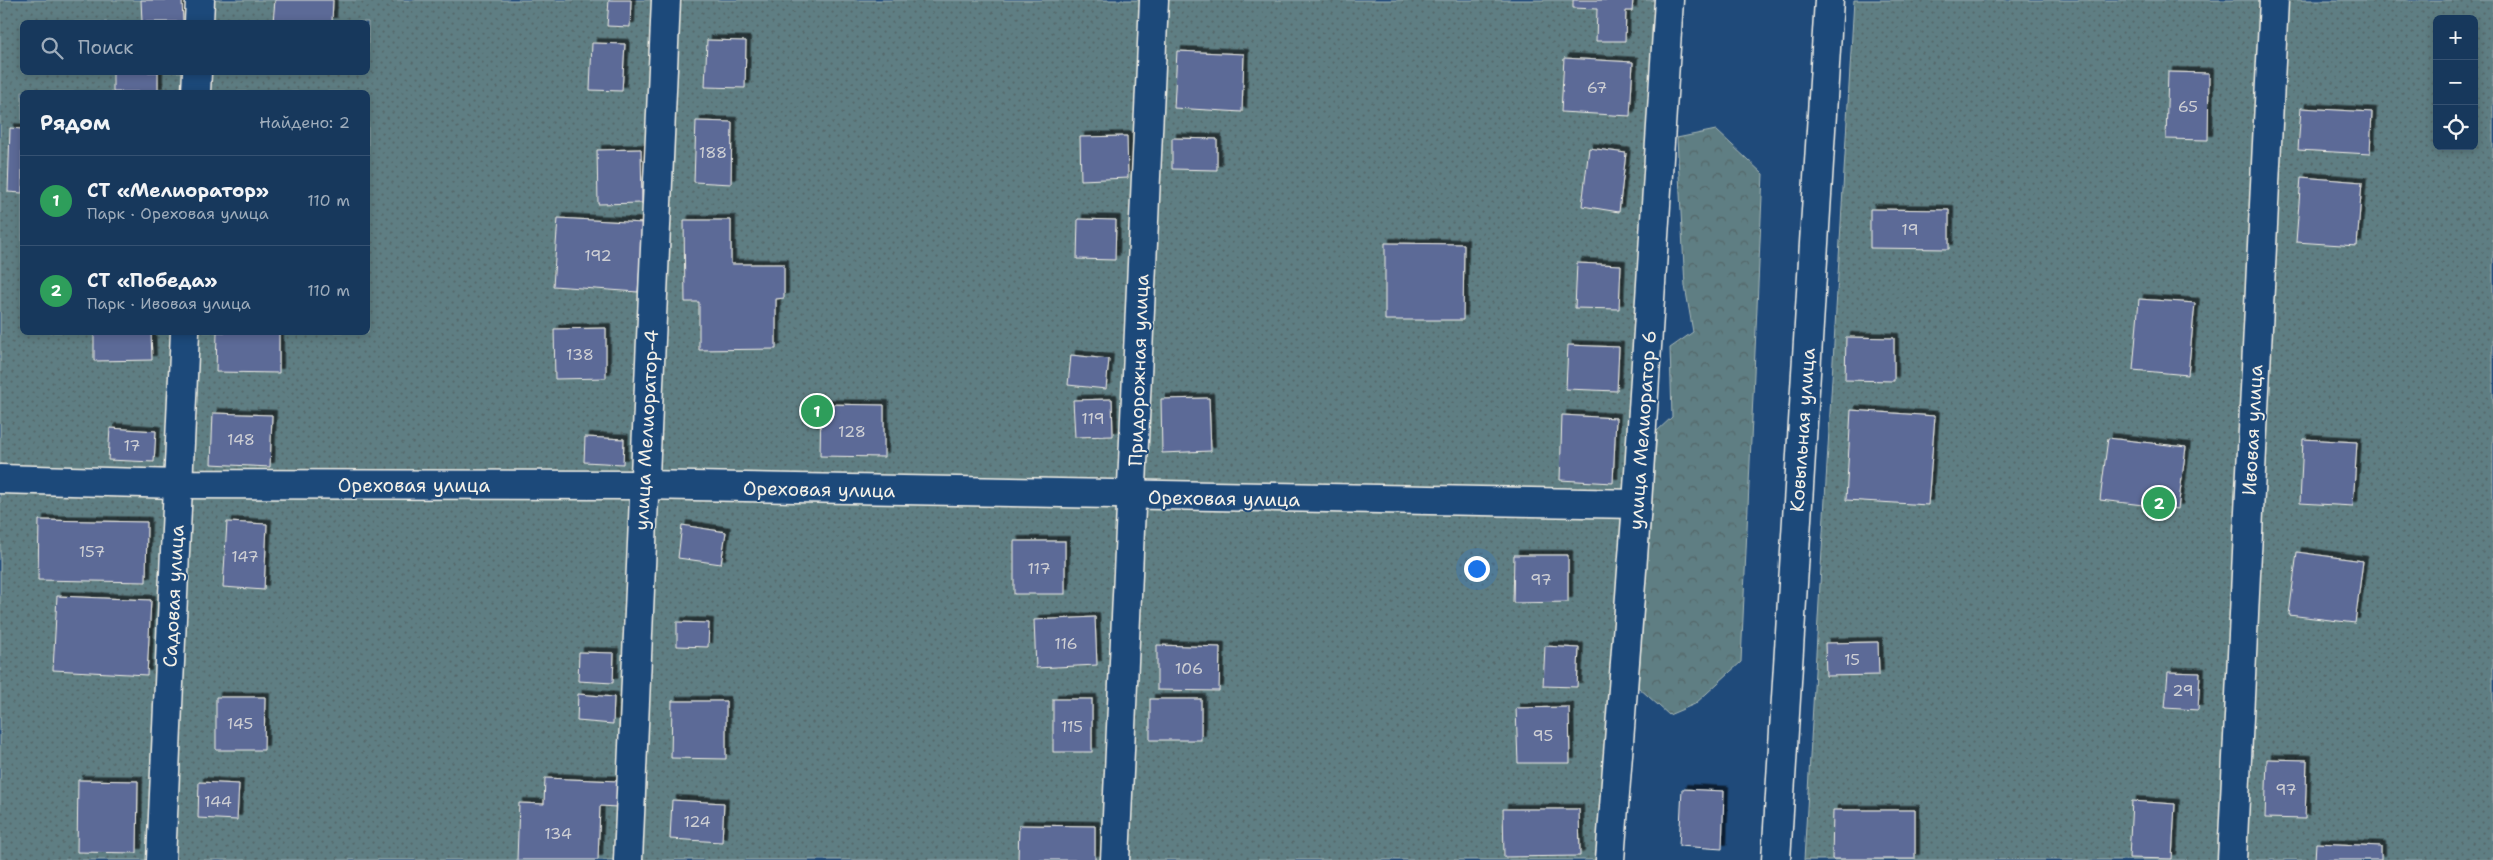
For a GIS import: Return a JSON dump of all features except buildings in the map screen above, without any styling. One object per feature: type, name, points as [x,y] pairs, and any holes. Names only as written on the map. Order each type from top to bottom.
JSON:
[{"type":"street","points":[[199,20],[200,0]]},
{"type":"street","name":"улица Мелиоратор-4","points":[[628,860],[666,0]]},
{"type":"street","name":"Придорожная улица","points":[[1115,860],[1154,0]]},
{"type":"street","name":"улица Мелиоратор 6","points":[[1610,860],[1637,504],[1668,0]]},
{"type":"street","name":"Ковыльная улица","points":[[1776,860],[1829,0]]},
{"type":"street","name":"Ивовая улица","points":[[2232,860],[2274,0]]},
{"type":"street","points":[[196,90],[197,75]]},
{"type":"street","name":"Садовая улица","points":[[160,860],[185,335]]},
{"type":"street","name":"Ореховая улица","points":[[0,479],[178,484],[644,486],[1637,504]]},
{"type":"green space","points":[[0,0],[1660,0],[1601,860],[0,860]]},
{"type":"green space","points":[[1854,0],[2493,0],[2493,860],[1804,860]]},
{"type":"green space","points":[[1716,130],[1763,174],[1741,662],[1695,704],[1669,715],[1638,687],[1657,431],[1672,417],[1670,348],[1693,332],[1685,286],[1677,138]]},
{"type":"place","name":"СТ «Мелиоратор»","points":[[817,411]]},
{"type":"place","name":"СТ «Победа»","points":[[2159,503]]}]
